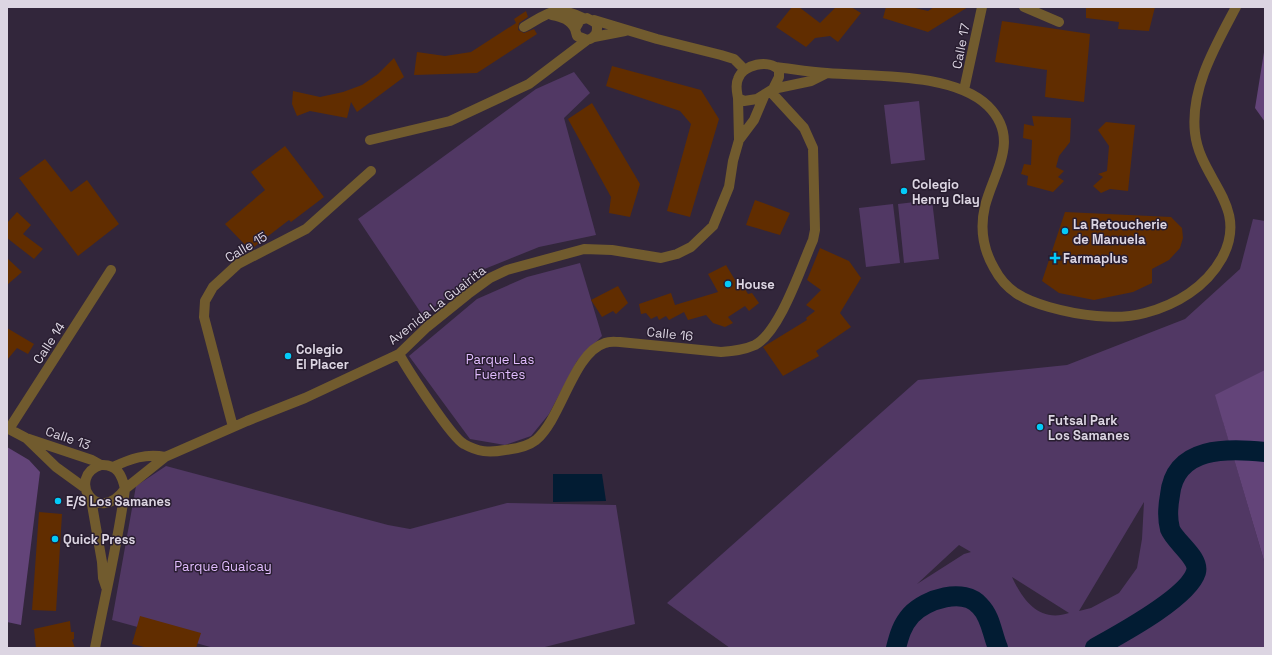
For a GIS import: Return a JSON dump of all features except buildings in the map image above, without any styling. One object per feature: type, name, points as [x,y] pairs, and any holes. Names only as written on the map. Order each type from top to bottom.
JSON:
[{"type":"street","name":"Calle 17","points":[[964,90],[982,7]]},
{"type":"street","points":[[1024,7],[1059,22]]},
{"type":"street","points":[[524,27],[548,14],[561,10],[583,18],[721,55],[734,60],[745,70],[762,65],[827,73],[913,78],[964,90],[989,108],[996,117],[1003,140],[1002,161],[986,204],[983,228],[983,242],[987,256],[1002,283],[1021,297],[1056,309],[1090,314],[1120,316],[1139,315],[1154,311],[1180,299],[1206,279],[1221,259],[1230,240],[1230,218],[1221,191],[1202,161],[1197,147],[1194,110],[1199,86],[1223,31],[1236,7]]},
{"type":"street","points":[[548,14],[562,17],[572,23],[577,36],[590,39],[627,30]]},
{"type":"street","points":[[575,29],[577,22],[583,18]]},
{"type":"street","points":[[370,140],[450,121],[529,84],[590,39],[598,27],[594,20]]},
{"type":"street","name":"Avenida La Guairita","points":[[739,140],[754,120],[780,73],[776,67]]},
{"type":"street","name":"Avenida La Guairita","points":[[91,499],[104,504],[110,503],[116,500],[125,489],[165,456],[305,398],[399,354],[427,327],[468,294],[490,278],[513,268],[584,249],[612,250],[662,258],[677,254],[691,247],[713,226],[723,205],[729,187],[733,161],[739,140],[737,80],[745,70]]},
{"type":"street","points":[[738,98],[749,101],[757,100],[769,91],[811,81],[827,73]]},
{"type":"street","name":"Calle 16","points":[[399,354],[450,430],[462,444],[479,452],[494,452],[522,447],[535,441],[546,430],[576,371],[586,358],[600,345],[606,342],[620,342],[721,352],[734,351],[755,344],[774,327],[813,240],[815,230],[813,148],[804,128],[769,91]]},
{"type":"street","name":"Calle 15","points":[[233,427],[204,317],[205,301],[213,287],[238,264],[306,229],[371,172]]},
{"type":"street","name":"Calle 14","points":[[8,429],[111,270]]},
{"type":"street","name":"Calle 13","points":[[8,429],[26,438],[92,460],[101,465]]},
{"type":"street","name":"Calle 13","points":[[26,438],[56,467],[85,488]]},
{"type":"street","name":"Avenida La Guairita","points":[[113,467],[147,455],[165,456]]},
{"type":"street","points":[[95,648],[106,587],[112,570],[125,489],[120,474],[113,467],[101,465],[89,472],[85,480],[85,488],[91,499],[102,562],[103,578],[106,587]]},
{"type":"green space","points":[[574,72],[590,93],[564,118],[596,235],[539,247],[482,270],[423,316],[358,219],[536,89]]},
{"type":"green space","points":[[919,101],[925,160],[891,164],[884,105]]},
{"type":"green space","points":[[932,200],[939,259],[904,263],[898,204]]},
{"type":"green space","points":[[893,204],[900,263],[866,267],[859,208]]},
{"type":"green space","name":"Futsal Park Los Samanes","points":[[1253,219],[1265,221],[1265,388],[1223,421],[1265,564],[1265,648],[730,648],[667,603],[918,380],[1067,365],[1185,319],[1240,269]],"holes":[[[1144,502],[1142,539],[1137,568],[1119,593],[1091,608],[1079,611]],[[959,545],[971,552],[964,554],[917,584]],[[1012,577],[1069,613],[1049,615],[1041,612],[1027,602],[1016,586]]]},
{"type":"green space","name":"Parque Las Fuentes","points":[[580,263],[602,336],[577,361],[549,414],[531,436],[505,445],[470,439],[409,356],[477,299],[527,277]]},
{"type":"green space","name":"Parque Guaicay","points":[[166,466],[388,525],[410,529],[507,503],[616,505],[635,624],[541,648],[214,648],[112,620],[136,486]]},
{"type":"shaded area","points":[[1265,46],[1265,122],[1255,108]]},
{"type":"shaded area","points":[[1265,370],[1265,564],[1215,395]]},
{"type":"shaded area","points":[[7,447],[29,460],[40,472],[21,625],[7,622]]},
{"type":"water","points":[[553,474],[602,474],[606,501],[553,502]]},
{"type":"waterway","points":[[1095,648],[1136,625],[1167,604],[1190,582],[1196,572],[1194,561],[1173,534],[1168,521],[1168,508],[1174,479],[1182,467],[1192,459],[1220,451],[1235,450],[1265,452]]},
{"type":"waterway","points":[[896,648],[903,627],[911,615],[918,609],[935,600],[955,596],[973,600],[984,610],[989,620],[998,648]]},
{"type":"place","name":"Colegio Henry Clay","points":[[904,191]]},
{"type":"place","name":"La Retoucherie de Manuela","points":[[1065,231]]},
{"type":"place","name":"Farmaplus","points":[[1055,258]]},
{"type":"place","name":"House","points":[[728,284]]},
{"type":"place","name":"Colegio El Placer","points":[[288,356]]},
{"type":"place","name":"Futsal Park Los Samanes","points":[[1040,427]]},
{"type":"place","name":"E/S Los Samanes","points":[[58,501]]},
{"type":"place","name":"Quick Press","points":[[55,539]]}]
